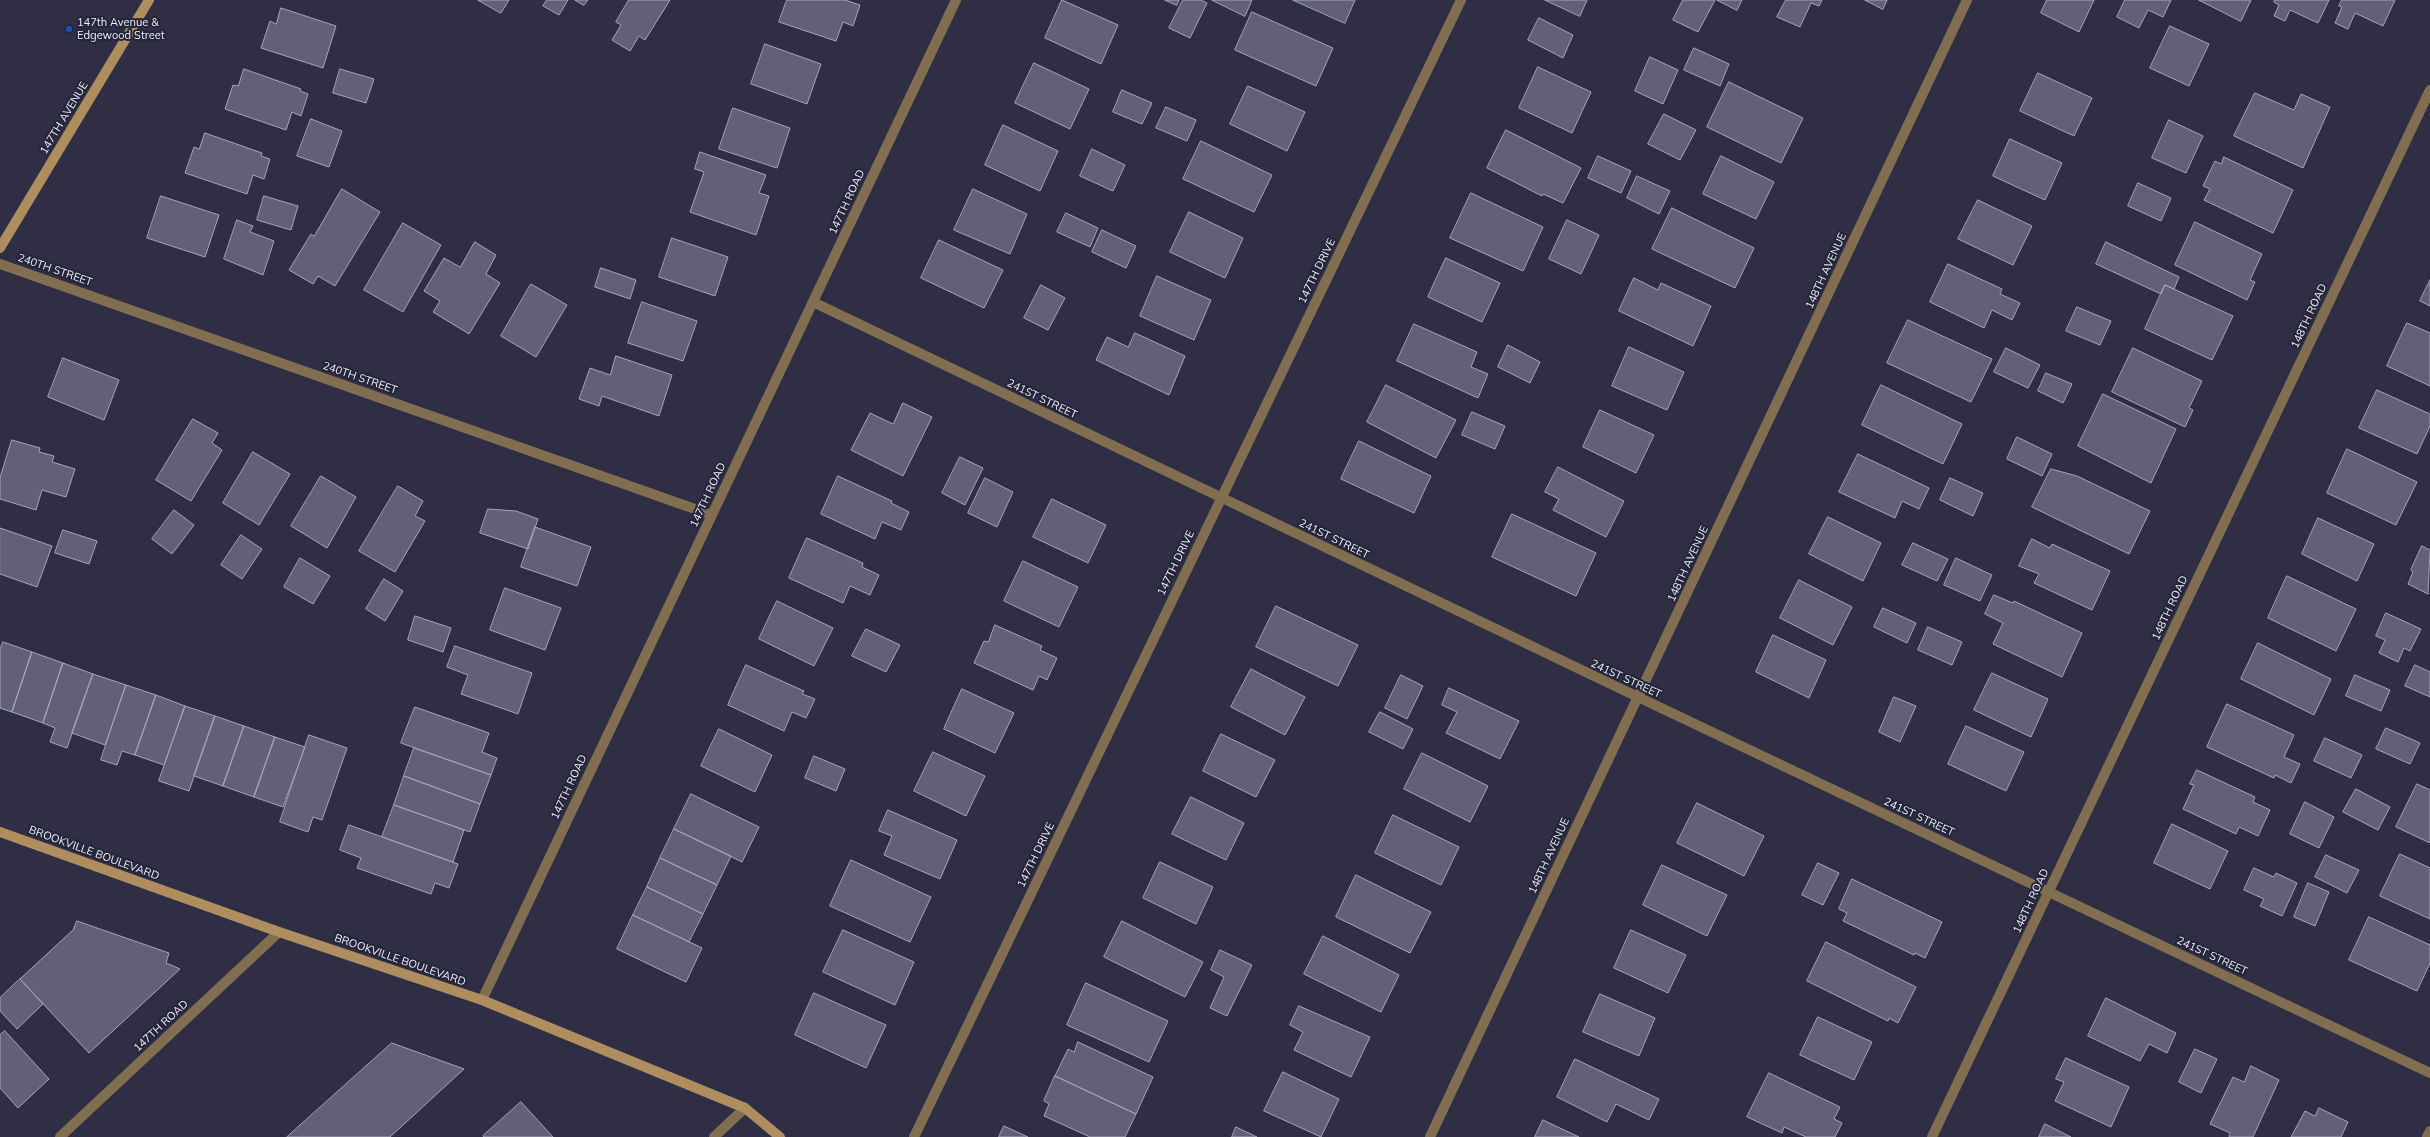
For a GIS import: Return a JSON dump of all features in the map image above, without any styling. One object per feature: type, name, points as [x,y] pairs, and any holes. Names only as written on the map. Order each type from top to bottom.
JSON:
[{"type":"street","name":"147TH AVENUE","points":[[0,248],[149,0]]},
{"type":"street","name":"147TH ROAD","points":[[482,1000],[956,0]]},
{"type":"street","name":"147TH DRIVE","points":[[914,1137],[1461,0]]},
{"type":"street","name":"148TH AVENUE","points":[[1430,1137],[1967,0]]},
{"type":"street","name":"148TH ROAD","points":[[1932,1137],[2430,90]]},
{"type":"street","name":"240TH STREET","points":[[0,264],[712,515]]},
{"type":"street","name":"241ST STREET","points":[[813,302],[1638,697],[2430,1073]]},
{"type":"street","name":"BROOKVILLE BOULEVARD","points":[[0,832],[279,932],[482,1000],[745,1108],[780,1137]]},
{"type":"street","name":"147TH ROAD","points":[[60,1137],[279,932]]},
{"type":"street","points":[[714,1137],[745,1108]]},
{"type":"street","points":[[2427,1137],[2430,1131]]},
{"type":"building","points":[[478,0],[509,0],[501,13]]},
{"type":"building","points":[[547,0],[568,0],[559,15],[543,6]]},
{"type":"building","points":[[575,0],[588,0],[584,5]]},
{"type":"building","points":[[629,0],[670,0],[645,40],[639,36],[630,51],[612,40],[621,25],[616,22]]},
{"type":"building","points":[[787,0],[845,0],[860,5],[853,26],[843,22],[836,41],[779,22]]},
{"type":"building","points":[[1062,0],[1118,25],[1101,64],[1045,38]]},
{"type":"building","points":[[1165,0],[1179,0],[1177,5]]},
{"type":"building","points":[[1183,0],[1201,0],[1207,3],[1190,38],[1169,28]]},
{"type":"building","points":[[1212,0],[1252,0],[1245,16]]},
{"type":"building","points":[[1293,0],[1355,0],[1345,23]]},
{"type":"building","points":[[1545,0],[1587,0],[1580,16]]},
{"type":"building","points":[[1683,0],[1715,0],[1698,32],[1673,20]]},
{"type":"building","points":[[1717,0],[1742,0],[1737,10]]},
{"type":"building","points":[[1786,0],[1822,0],[1819,6],[1811,3],[1800,27],[1777,17]]},
{"type":"building","points":[[1865,0],[1887,0],[1883,9]]},
{"type":"building","points":[[2047,0],[2094,0],[2079,32],[2041,13]]},
{"type":"building","points":[[2125,0],[2171,0],[2163,17],[2148,10],[2139,28],[2117,17]]},
{"type":"building","points":[[2199,0],[2251,0],[2241,21]]},
{"type":"building","points":[[2275,0],[2329,0],[2318,23],[2290,10],[2285,21],[2274,16],[2279,5],[2274,2]]},
{"type":"building","points":[[2342,0],[2395,0],[2383,26],[2355,13],[2348,29],[2335,23],[2342,7],[2339,6]]},
{"type":"building","points":[[281,8],[336,26],[323,68],[261,48],[270,21],[276,24]]},
{"type":"building","points":[[1252,12],[1333,48],[1316,86],[1235,50]]},
{"type":"building","points":[[1539,18],[1573,35],[1563,58],[1528,40]]},
{"type":"building","points":[[2170,26],[2209,44],[2189,86],[2150,68]]},
{"type":"building","points":[[765,44],[821,64],[807,104],[751,84]]},
{"type":"building","points":[[1694,48],[1729,64],[1720,86],[1684,70]]},
{"type":"building","points":[[1650,57],[1678,70],[1663,104],[1635,91]]},
{"type":"building","points":[[1034,63],[1089,89],[1070,129],[1015,103]]},
{"type":"building","points":[[1538,67],[1591,92],[1572,133],[1519,108]]},
{"type":"building","points":[[244,69],[301,89],[300,91],[308,94],[301,116],[292,112],[286,130],[225,109],[233,85],[238,86]]},
{"type":"building","points":[[340,69],[374,79],[366,103],[333,93]]},
{"type":"building","points":[[2038,73],[2092,98],[2074,136],[2020,111]]},
{"type":"building","points":[[1729,82],[1803,118],[1781,163],[1707,127]]},
{"type":"building","points":[[1248,86],[1305,112],[1287,151],[1230,124]]},
{"type":"building","points":[[1122,90],[1152,103],[1142,124],[1113,112]]},
{"type":"building","points":[[2255,93],[2294,110],[2301,94],[2330,107],[2303,168],[2234,136]]},
{"type":"building","points":[[1166,107],[1196,120],[1187,141],[1156,128]]},
{"type":"building","points":[[733,108],[790,128],[777,168],[719,149]]},
{"type":"building","points":[[1664,114],[1696,130],[1680,160],[1648,144]]},
{"type":"building","points":[[311,119],[342,131],[329,167],[297,156]]},
{"type":"building","points":[[2169,120],[2203,136],[2186,173],[2152,158]]},
{"type":"building","points":[[1003,125],[1058,151],[1040,191],[985,165]]},
{"type":"building","points":[[1506,130],[1581,168],[1563,203],[1543,194],[1542,196],[1487,168]]},
{"type":"building","points":[[205,133],[262,153],[261,156],[270,159],[264,179],[253,175],[247,194],[185,173],[194,147],[199,149]]},
{"type":"building","points":[[2010,139],[2062,163],[2045,200],[1993,176]]},
{"type":"building","points":[[1201,141],[1272,175],[1254,212],[1183,179]]},
{"type":"building","points":[[1092,149],[1125,165],[1113,191],[1080,176]]},
{"type":"building","points":[[700,152],[766,175],[759,193],[769,196],[756,235],[690,212],[704,172],[695,169]]},
{"type":"building","points":[[1598,156],[1631,171],[1621,193],[1588,178]]},
{"type":"building","points":[[1721,156],[1774,182],[1756,219],[1703,194]]},
{"type":"building","points":[[2224,157],[2293,190],[2273,233],[2204,200],[2210,189],[2203,186],[2215,161],[2221,164]]},
{"type":"building","points":[[1637,176],[1670,191],[1659,214],[1627,198]]},
{"type":"building","points":[[2138,183],[2171,198],[2161,221],[2128,206]]},
{"type":"building","points":[[342,189],[380,212],[335,286],[318,276],[313,284],[289,270],[311,234],[314,236]]},
{"type":"building","points":[[973,189],[1027,214],[1010,254],[954,230]]},
{"type":"building","points":[[1471,193],[1543,227],[1523,271],[1450,238]]},
{"type":"building","points":[[161,196],[219,215],[205,257],[147,238]]},
{"type":"building","points":[[264,196],[298,206],[291,230],[257,220]]},
{"type":"building","points":[[1978,200],[2032,226],[2013,265],[1958,239]]},
{"type":"building","points":[[1672,208],[1754,248],[1735,288],[1652,249]]},
{"type":"building","points":[[1189,212],[1243,238],[1225,278],[1170,252]]},
{"type":"building","points":[[1066,213],[1098,228],[1090,247],[1057,232]]},
{"type":"building","points":[[237,220],[253,226],[250,232],[274,241],[263,275],[224,259]]},
{"type":"building","points":[[1567,220],[1599,235],[1581,274],[1549,259]]},
{"type":"building","points":[[2195,222],[2262,254],[2250,280],[2255,282],[2247,300],[2175,265]]},
{"type":"building","points":[[403,223],[441,245],[403,312],[364,290]]},
{"type":"building","points":[[1102,230],[1136,246],[1126,268],[1092,252]]},
{"type":"building","points":[[672,238],[728,257],[715,296],[659,277]]},
{"type":"building","points":[[939,240],[1003,270],[984,308],[921,278]]},
{"type":"building","points":[[475,242],[496,255],[486,274],[500,283],[469,334],[433,312],[440,301],[424,291],[444,258],[460,267]]},
{"type":"building","points":[[2106,242],[2179,277],[2174,289],[2165,285],[2161,294],[2096,264]]},
{"type":"building","points":[[1446,258],[1500,283],[1482,322],[1428,297]]},
{"type":"building","points":[[1948,264],[2002,289],[2000,294],[2020,303],[2012,320],[1992,310],[1984,328],[1930,302]]},
{"type":"building","points":[[601,268],[636,280],[630,299],[595,287]]},
{"type":"building","points":[[1157,276],[1211,300],[1194,340],[1140,316]]},
{"type":"building","points":[[1634,278],[1658,290],[1661,283],[1711,306],[1693,346],[1619,311]]},
{"type":"building","points":[[2430,280],[2430,306],[2420,301]]},
{"type":"building","points":[[531,284],[567,305],[536,357],[501,336]]},
{"type":"building","points":[[1041,285],[1065,298],[1048,330],[1024,318]]},
{"type":"building","points":[[2165,285],[2233,316],[2212,360],[2145,329]]},
{"type":"building","points":[[642,302],[697,321],[683,361],[628,343]]},
{"type":"building","points":[[2077,307],[2111,321],[2100,345],[2066,331]]},
{"type":"building","points":[[1908,320],[1992,359],[1971,402],[1887,363]]},
{"type":"building","points":[[2407,323],[2430,333],[2430,386],[2387,366]]},
{"type":"building","points":[[1414,324],[1477,352],[1471,367],[1488,374],[1478,398],[1397,361]]},
{"type":"building","points":[[1135,333],[1185,356],[1169,395],[1096,360],[1107,337],[1128,347]]},
{"type":"building","points":[[1508,345],[1540,362],[1530,383],[1498,367]]},
{"type":"building","points":[[1629,347],[1684,372],[1667,410],[1612,386]]},
{"type":"building","points":[[2006,348],[2040,365],[2028,388],[1994,372]]},
{"type":"building","points":[[2133,348],[2202,381],[2189,408],[2193,410],[2185,427],[2112,392]]},
{"type":"building","points":[[616,356],[672,375],[659,416],[602,396],[599,406],[579,399],[590,368],[610,375]]},
{"type":"building","points":[[63,358],[119,380],[104,420],[48,397]]},
{"type":"building","points":[[2046,373],[2072,384],[2063,403],[2038,391]]},
{"type":"building","points":[[1386,385],[1456,420],[1436,458],[1367,422]]},
{"type":"building","points":[[1881,385],[1962,424],[1943,464],[1862,425]]},
{"type":"building","points":[[2377,390],[2430,414],[2430,426],[2417,454],[2359,428]]},
{"type":"building","points":[[2103,394],[2176,429],[2151,483],[2078,446]]},
{"type":"building","points":[[903,403],[932,417],[903,476],[851,450],[870,413],[893,424]]},
{"type":"building","points":[[1600,410],[1654,435],[1636,473],[1583,447]]},
{"type":"building","points":[[1472,412],[1505,426],[1495,449],[1462,435]]},
{"type":"building","points":[[193,419],[218,433],[212,443],[222,450],[191,501],[156,480]]},
{"type":"building","points":[[2017,437],[2052,454],[2042,476],[2007,459]]},
{"type":"building","points":[[12,440],[40,448],[39,452],[54,456],[52,462],[75,469],[66,497],[42,490],[36,510],[0,499],[0,478]]},
{"type":"building","points":[[1359,441],[1431,476],[1414,513],[1341,479]]},
{"type":"building","points":[[2347,449],[2417,482],[2396,525],[2327,493]]},
{"type":"building","points":[[253,452],[290,474],[259,525],[223,503]]},
{"type":"building","points":[[1858,454],[1929,488],[1919,509],[1902,501],[1895,518],[1839,492]]},
{"type":"building","points":[[960,457],[983,468],[965,505],[942,493]]},
{"type":"building","points":[[1558,467],[1624,501],[1606,537],[1553,510],[1559,499],[1545,492]]},
{"type":"building","points":[[2051,469],[2077,476],[2150,511],[2129,554],[2032,507]]},
{"type":"building","points":[[321,476],[356,497],[327,548],[291,526]]},
{"type":"building","points":[[838,476],[892,501],[891,503],[909,512],[901,530],[882,522],[875,539],[821,514]]},
{"type":"building","points":[[985,478],[1013,492],[997,527],[968,513]]},
{"type":"building","points":[[1950,478],[1983,493],[1973,516],[1940,500]]},
{"type":"building","points":[[398,486],[423,501],[415,516],[425,521],[395,572],[359,551]]},
{"type":"building","points":[[1052,499],[1106,525],[1088,563],[1033,537]]},
{"type":"building","points":[[488,509],[516,511],[538,519],[528,549],[480,533]]},
{"type":"building","points":[[174,510],[194,525],[172,554],[152,539]]},
{"type":"building","points":[[1512,514],[1596,553],[1576,596],[1492,557]]},
{"type":"building","points":[[1828,517],[1881,543],[1863,581],[1809,554]]},
{"type":"building","points":[[2318,518],[2374,544],[2357,581],[2302,554]]},
{"type":"building","points":[[535,527],[591,547],[577,586],[521,567]]},
{"type":"building","points":[[0,528],[52,546],[37,587],[0,574]]},
{"type":"building","points":[[63,530],[97,541],[89,564],[55,553]]},
{"type":"building","points":[[241,535],[262,549],[242,579],[221,565]]},
{"type":"building","points":[[807,538],[863,563],[862,567],[879,575],[870,595],[850,586],[843,603],[789,578]]},
{"type":"building","points":[[2032,539],[2050,548],[2052,544],[2110,571],[2092,610],[2034,583],[2039,574],[2019,566]]},
{"type":"building","points":[[1913,543],[1948,559],[1937,581],[1902,565]]},
{"type":"building","points":[[2422,546],[2430,550],[2428,594],[2408,584],[2413,572],[2411,570]]},
{"type":"building","points":[[300,558],[330,576],[313,604],[284,587]]},
{"type":"building","points":[[1956,558],[1992,575],[1980,601],[1944,585]]},
{"type":"building","points":[[1023,561],[1078,587],[1059,627],[1004,601]]},
{"type":"building","points":[[2287,576],[2356,609],[2336,651],[2268,618]]},
{"type":"building","points":[[384,579],[403,591],[385,621],[366,609]]},
{"type":"building","points":[[1799,580],[1852,607],[1833,645],[1780,618]]},
{"type":"building","points":[[505,588],[561,608],[545,650],[490,630]]},
{"type":"building","points":[[1994,595],[2013,603],[2014,601],[2082,633],[2062,677],[1993,644],[2003,623],[1985,614]]},
{"type":"building","points":[[777,601],[833,628],[814,666],[759,639]]},
{"type":"building","points":[[1276,606],[1358,645],[1338,686],[1256,647]]},
{"type":"building","points":[[1883,608],[1916,623],[1907,643],[1874,627]]},
{"type":"building","points":[[2386,613],[2421,629],[2410,651],[2404,648],[2398,662],[2379,653],[2385,640],[2376,636]]},
{"type":"building","points":[[415,616],[451,628],[443,652],[408,640]]},
{"type":"building","points":[[995,625],[1042,646],[1040,650],[1057,658],[1047,680],[1039,676],[1033,690],[974,663],[984,641],[988,642]]},
{"type":"building","points":[[1928,627],[1962,642],[1952,665],[1918,650]]},
{"type":"building","points":[[866,629],[900,645],[886,672],[852,656]]},
{"type":"building","points":[[1773,635],[1826,660],[1809,698],[1756,672]]},
{"type":"building","points":[[3,642],[32,652],[12,712],[0,708],[0,650]]},
{"type":"building","points":[[2258,643],[2331,679],[2314,715],[2241,679]]},
{"type":"building","points":[[455,646],[532,673],[518,714],[461,694],[468,675],[447,667]]},
{"type":"building","points":[[32,652],[63,663],[43,723],[12,712]]},
{"type":"building","points":[[63,663],[93,674],[67,748],[50,742],[55,728],[43,723]]},
{"type":"building","points":[[746,665],[804,691],[802,694],[815,699],[806,718],[792,712],[784,731],[728,705]]},
{"type":"building","points":[[2415,665],[2430,672],[2430,697],[2405,686]]},
{"type":"building","points":[[1251,669],[1305,697],[1285,735],[1231,707]]},
{"type":"building","points":[[1992,673],[2048,699],[2031,737],[1974,710]]},
{"type":"building","points":[[93,674],[126,685],[105,745],[72,733]]},
{"type":"building","points":[[1401,675],[1423,686],[1407,719],[1385,708]]},
{"type":"building","points":[[2355,675],[2390,690],[2381,711],[2346,696]]},
{"type":"building","points":[[126,685],[156,695],[135,755],[122,751],[117,765],[101,760]]},
{"type":"building","points":[[1449,688],[1519,721],[1500,759],[1446,733],[1457,712],[1442,705]]},
{"type":"building","points":[[962,689],[1014,713],[995,753],[944,729]]},
{"type":"building","points":[[156,695],[185,706],[164,765],[135,755]]},
{"type":"building","points":[[1894,697],[1916,706],[1900,742],[1879,732]]},
{"type":"building","points":[[2227,704],[2294,735],[2284,757],[2300,764],[2291,783],[2275,775],[2274,778],[2207,747]]},
{"type":"building","points":[[185,706],[215,716],[189,791],[159,781]]},
{"type":"building","points":[[415,707],[489,733],[482,752],[497,758],[491,775],[401,743]]},
{"type":"building","points":[[1380,712],[1413,729],[1403,749],[1369,732]]},
{"type":"building","points":[[215,716],[244,726],[223,786],[194,776]]},
{"type":"building","points":[[244,726],[275,737],[254,797],[223,786]]},
{"type":"building","points":[[1966,726],[2024,752],[2006,791],[1948,764]]},
{"type":"building","points":[[2386,728],[2420,743],[2410,764],[2376,749]]},
{"type":"building","points":[[719,729],[772,755],[755,792],[701,766]]},
{"type":"building","points":[[1221,734],[1275,760],[1256,797],[1203,771]]},
{"type":"building","points":[[309,735],[347,748],[322,820],[313,817],[308,832],[280,822]]},
{"type":"building","points":[[275,737],[305,747],[283,807],[254,797]]},
{"type":"building","points":[[2325,738],[2362,755],[2351,778],[2314,761]]},
{"type":"building","points":[[414,748],[491,775],[480,804],[404,776]]},
{"type":"building","points":[[933,752],[985,776],[966,816],[914,791]]},
{"type":"building","points":[[1422,753],[1488,786],[1470,822],[1404,789]]},
{"type":"building","points":[[814,756],[845,769],[836,791],[805,778]]},
{"type":"building","points":[[2197,770],[2255,797],[2253,802],[2270,810],[2258,836],[2239,827],[2236,834],[2183,809],[2194,785],[2190,784]]},
{"type":"building","points":[[404,776],[480,804],[470,832],[394,805]]},
{"type":"building","points":[[2417,784],[2430,790],[2430,843],[2396,827]]},
{"type":"building","points":[[2356,789],[2390,807],[2378,830],[2343,812]]},
{"type":"building","points":[[691,794],[759,827],[742,862],[674,829]]},
{"type":"building","points":[[1191,797],[1244,823],[1226,860],[1172,834]]},
{"type":"building","points":[[2305,802],[2334,817],[2319,848],[2290,834]]},
{"type":"building","points":[[1697,803],[1764,836],[1744,876],[1677,843]]},
{"type":"building","points":[[394,805],[464,830],[453,862],[382,837]]},
{"type":"building","points":[[888,810],[957,840],[940,879],[884,855],[892,836],[879,831]]},
{"type":"building","points":[[1393,815],[1459,847],[1441,885],[1375,853]]},
{"type":"building","points":[[2172,824],[2228,851],[2210,889],[2154,863]]},
{"type":"building","points":[[349,825],[458,864],[449,888],[435,883],[431,894],[357,868],[361,858],[340,850]]},
{"type":"building","points":[[674,829],[731,856],[717,885],[660,858]]},
{"type":"building","points":[[2400,854],[2430,868],[2430,919],[2380,896]]},
{"type":"building","points":[[2326,855],[2359,870],[2347,893],[2315,877]]},
{"type":"building","points":[[660,858],[717,885],[703,914],[647,887]]},
{"type":"building","points":[[851,860],[931,897],[910,942],[830,906]]},
{"type":"building","points":[[1160,862],[1213,887],[1196,924],[1143,898]]},
{"type":"building","points":[[1818,863],[1839,873],[1823,905],[1802,895]]},
{"type":"building","points":[[1662,865],[1727,895],[1707,936],[1643,905]]},
{"type":"building","points":[[2254,868],[2274,877],[2276,873],[2297,883],[2282,916],[2260,906],[2264,899],[2244,890]]},
{"type":"building","points":[[1356,875],[1431,912],[1410,953],[1336,917]]},
{"type":"building","points":[[1852,879],[1942,922],[1925,958],[1915,953],[1914,955],[1843,921],[1847,913],[1839,909]]},
{"type":"building","points":[[2308,883],[2329,892],[2315,926],[2294,917]]},
{"type":"building","points":[[647,887],[703,914],[689,942],[633,915]]},
{"type":"building","points":[[633,915],[702,948],[686,982],[617,949]]},
{"type":"building","points":[[2369,917],[2430,945],[2430,963],[2417,991],[2349,960]]},
{"type":"building","points":[[77,921],[169,953],[166,963],[180,969],[89,1053],[20,979],[73,930]]},
{"type":"building","points":[[1122,921],[1203,962],[1185,997],[1104,957]]},
{"type":"building","points":[[843,930],[914,962],[895,1005],[823,972]]},
{"type":"building","points":[[1631,930],[1686,955],[1668,993],[1614,968]]},
{"type":"building","points":[[1323,936],[1399,975],[1381,1012],[1304,974]]},
{"type":"building","points":[[1826,942],[1916,987],[1898,1023],[1889,1018],[1888,1021],[1807,981]]},
{"type":"building","points":[[1220,950],[1252,965],[1227,1016],[1210,1008],[1224,977],[1211,970]]},
{"type":"building","points":[[20,979],[43,1004],[17,1029],[0,1011],[0,998]]},
{"type":"building","points":[[1086,983],[1168,1021],[1149,1062],[1067,1025]]},
{"type":"building","points":[[814,993],[886,1025],[866,1068],[795,1035]]},
{"type":"building","points":[[1600,994],[1655,1018],[1639,1056],[1583,1032]]},
{"type":"building","points":[[2106,998],[2176,1033],[2167,1053],[2149,1044],[2140,1061],[2088,1036]]},
{"type":"building","points":[[1299,1006],[1370,1037],[1351,1077],[1294,1050],[1303,1032],[1290,1025]]},
{"type":"building","points":[[1818,1017],[1872,1042],[1854,1080],[1800,1055]]},
{"type":"building","points":[[5,1031],[49,1079],[18,1108],[0,1088],[0,1035]]},
{"type":"building","points":[[1078,1042],[1153,1077],[1136,1114],[1055,1076],[1068,1049],[1074,1052]]},
{"type":"building","points":[[392,1043],[464,1069],[390,1137],[287,1137]]},
{"type":"building","points":[[2195,1049],[2217,1059],[2201,1093],[2179,1082]]},
{"type":"building","points":[[2066,1058],[2129,1087],[2111,1127],[2055,1101],[2064,1082],[2056,1079]]},
{"type":"building","points":[[1575,1059],[1659,1099],[1649,1120],[1616,1104],[1607,1122],[1557,1097]]},
{"type":"building","points":[[2251,1066],[2279,1080],[2253,1137],[2229,1137],[2230,1133],[2210,1124],[2233,1077],[2244,1082]]},
{"type":"building","points":[[1283,1072],[1339,1099],[1321,1137],[1264,1111]]},
{"type":"building","points":[[1769,1073],[1840,1107],[1834,1119],[1842,1123],[1835,1137],[1806,1137],[1784,1127],[1782,1133],[1747,1117]]},
{"type":"building","points":[[1055,1076],[1136,1114],[1125,1137],[1090,1137],[1044,1116],[1049,1104],[1044,1101]]},
{"type":"building","points":[[521,1102],[553,1137],[483,1136]]},
{"type":"building","points":[[2319,1108],[2348,1122],[2341,1137],[2291,1137],[2305,1111],[2315,1116]]},
{"type":"building","points":[[1543,1120],[1579,1137],[1535,1137]]},
{"type":"building","points":[[2045,1124],[2071,1137],[2039,1137]]},
{"type":"building","points":[[1004,1126],[1028,1137],[999,1137]]},
{"type":"building","points":[[1236,1127],[1257,1137],[1232,1137]]},
{"type":"place","name":"147th Avenue & Edgewood Street","points":[[69,29]]}]
